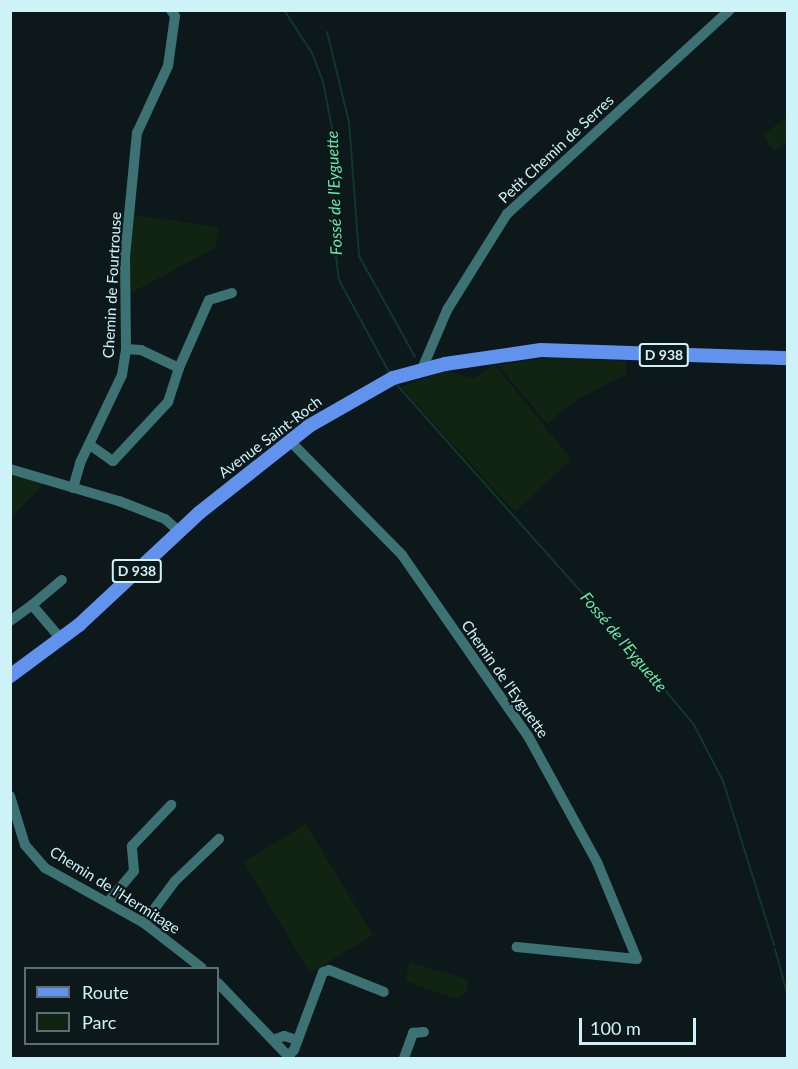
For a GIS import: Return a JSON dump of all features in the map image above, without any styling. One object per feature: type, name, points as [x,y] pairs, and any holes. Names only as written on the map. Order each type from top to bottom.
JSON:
[{"type":"main road","name":"Avenue Saint-Roch","points":[[10,676],[61,639],[178,531],[290,441],[348,401],[393,378],[422,369],[541,350],[788,358]]},
{"type":"street","name":"Chemin de Fourtrouse","points":[[73,488],[90,445],[119,385],[126,349],[125,257],[136,133],[168,66],[175,24],[171,10]]},
{"type":"street","name":"Petit Chemin de Serres","points":[[422,369],[447,309],[507,214],[730,10]]},
{"type":"street","points":[[90,445],[113,460],[168,402],[179,368],[209,300],[232,293]]},
{"type":"street","points":[[126,349],[141,350],[179,368]]},
{"type":"street","name":"Chemin de l'Eyguette","points":[[290,441],[402,555],[528,736],[597,862],[637,958],[517,947]]},
{"type":"street","points":[[10,469],[161,517],[178,531]]},
{"type":"street","points":[[10,621],[62,579]]},
{"type":"street","points":[[32,605],[61,639]]},
{"type":"street","name":"Chemin de l'Hermitage","points":[[10,796],[24,845],[45,868],[144,923],[199,967]]},
{"type":"street","points":[[108,902],[131,878],[132,846],[171,805]]},
{"type":"street","points":[[144,923],[175,881],[219,839]]},
{"type":"street","points":[[219,984],[289,1057],[326,970],[384,992]]},
{"type":"street","points":[[404,1059],[413,1033],[424,1032]]},
{"type":"street","points":[[273,1040],[284,1036],[297,1040]]},
{"type":"green space","points":[[787,117],[787,142],[774,151],[763,135]]},
{"type":"green space","points":[[134,215],[219,227],[215,248],[127,295]]},
{"type":"green space","points":[[549,358],[626,361],[626,374],[573,402],[547,424],[498,365]]},
{"type":"green space","points":[[494,364],[571,459],[515,512],[401,387],[446,371],[474,379]]},
{"type":"green space","points":[[11,472],[44,483],[11,518]]},
{"type":"green space","points":[[306,824],[373,935],[310,973],[244,862]]},
{"type":"green space","points":[[410,962],[469,980],[466,992],[457,999],[405,981]]},
{"type":"waterway","name":"Fossé de l'Eyguette","points":[[284,10],[312,53],[323,82],[332,128],[333,232],[339,280],[390,374]]},
{"type":"waterway","points":[[327,32],[349,122],[359,256],[415,357]]},
{"type":"waterway","name":"Fossé de l'Eyguette","points":[[396,384],[603,616],[694,725],[723,781],[774,945]]},
{"type":"waterway","name":"Fossé de l'Eyguette","points":[[775,949],[788,997]]}]
